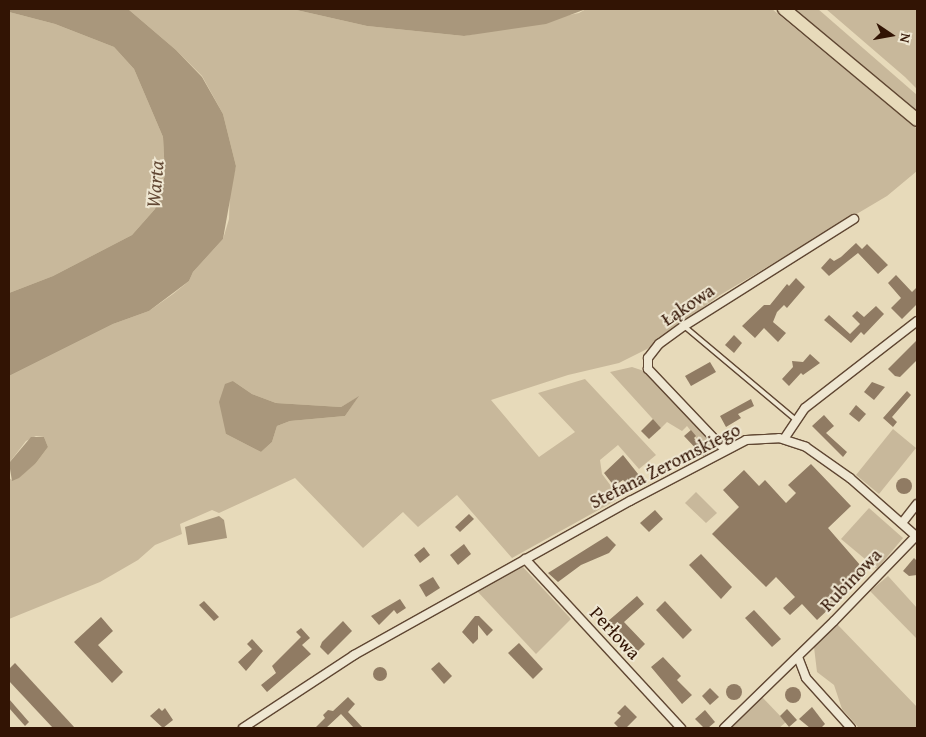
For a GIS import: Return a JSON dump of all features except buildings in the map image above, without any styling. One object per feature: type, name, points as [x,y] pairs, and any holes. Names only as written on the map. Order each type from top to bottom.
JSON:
[{"type":"main road","points":[[784,9],[917,120]]},
{"type":"street","name":"Łąkowa","points":[[725,450],[648,369],[648,358],[659,344],[684,326],[854,219]]},
{"type":"street","points":[[784,439],[795,419],[805,408],[917,321]]},
{"type":"street","name":"Stefana Żeromskiego","points":[[244,728],[354,656],[524,559],[725,450],[755,438],[784,439],[803,445],[828,462],[917,536]]},
{"type":"street","points":[[902,523],[917,504]]},
{"type":"street","name":"Rubinowa","points":[[724,728],[798,657],[917,536]]},
{"type":"street","name":"Perłowa","points":[[524,559],[681,728]]},
{"type":"street","points":[[798,657],[806,678],[851,728]]},
{"type":"lane","points":[[684,326],[795,419]]},
{"type":"shaded area","points":[[9,9],[128,9],[176,50],[202,77],[223,114],[236,166],[223,239],[193,272],[189,281],[149,311],[113,324],[9,376],[9,293],[53,276],[132,235],[155,209],[165,175],[163,137],[134,69],[114,47],[55,24],[9,12]]},
{"type":"shaded area","points":[[128,9],[292,9],[367,26],[464,36],[579,13],[586,9],[772,9],[917,129],[917,171],[887,196],[720,295],[647,349],[619,363],[568,375],[491,400],[539,457],[575,432],[538,393],[585,379],[656,455],[639,469],[618,445],[600,460],[602,474],[620,498],[512,558],[457,495],[418,527],[403,512],[363,548],[295,478],[219,513],[212,510],[180,524],[182,534],[155,545],[138,560],[100,582],[9,619],[9,478],[12,480],[36,463],[48,447],[44,437],[36,436],[26,441],[9,463],[9,376],[113,324],[149,311],[173,294],[189,281],[193,272],[223,239],[229,219],[230,190],[236,166],[223,114],[202,76],[176,50]],"holes":[[[233,381],[252,394],[276,403],[341,407],[358,397],[345,416],[290,421],[277,426],[272,442],[261,452],[226,434]]]},
{"type":"shaded area","points":[[292,9],[586,9],[546,24],[464,36],[367,26]]},
{"type":"shaded area","points":[[795,9],[818,9],[917,95],[917,111]]},
{"type":"shaded area","points":[[826,9],[917,9],[917,89],[905,77]]},
{"type":"shaded area","points":[[9,12],[55,24],[114,47],[134,69],[163,137],[165,175],[155,209],[132,235],[53,276],[9,293]]},
{"type":"shaded area","points":[[632,367],[647,372],[717,445],[707,452],[687,426],[682,431],[667,422],[661,428],[610,372]]},
{"type":"shaded area","points":[[233,381],[252,394],[276,403],[341,407],[359,396],[345,416],[290,421],[277,426],[272,442],[261,452],[226,434],[219,402],[225,384]]},
{"type":"shaded area","points":[[893,429],[916,448],[879,494],[856,475]]},
{"type":"shaded area","points":[[31,437],[44,437],[48,447],[36,463],[19,478],[12,481],[9,463]]},
{"type":"shaded area","points":[[696,492],[717,513],[706,523],[685,503]]},
{"type":"shaded area","points":[[869,508],[903,538],[877,569],[841,539]]},
{"type":"shaded area","points":[[219,516],[224,520],[227,538],[188,545],[185,527]]},
{"type":"shaded area","points":[[522,566],[571,619],[536,654],[477,591]]},
{"type":"shaded area","points":[[888,576],[917,608],[917,639],[870,591]]},
{"type":"shaded area","points":[[837,624],[917,707],[917,728],[859,728],[842,709],[834,685],[817,672],[814,647]]},
{"type":"shaded area","points":[[762,697],[786,722],[779,728],[729,728]]},
{"type":"water label","name":"Warta","points":[[154,184]]}]
